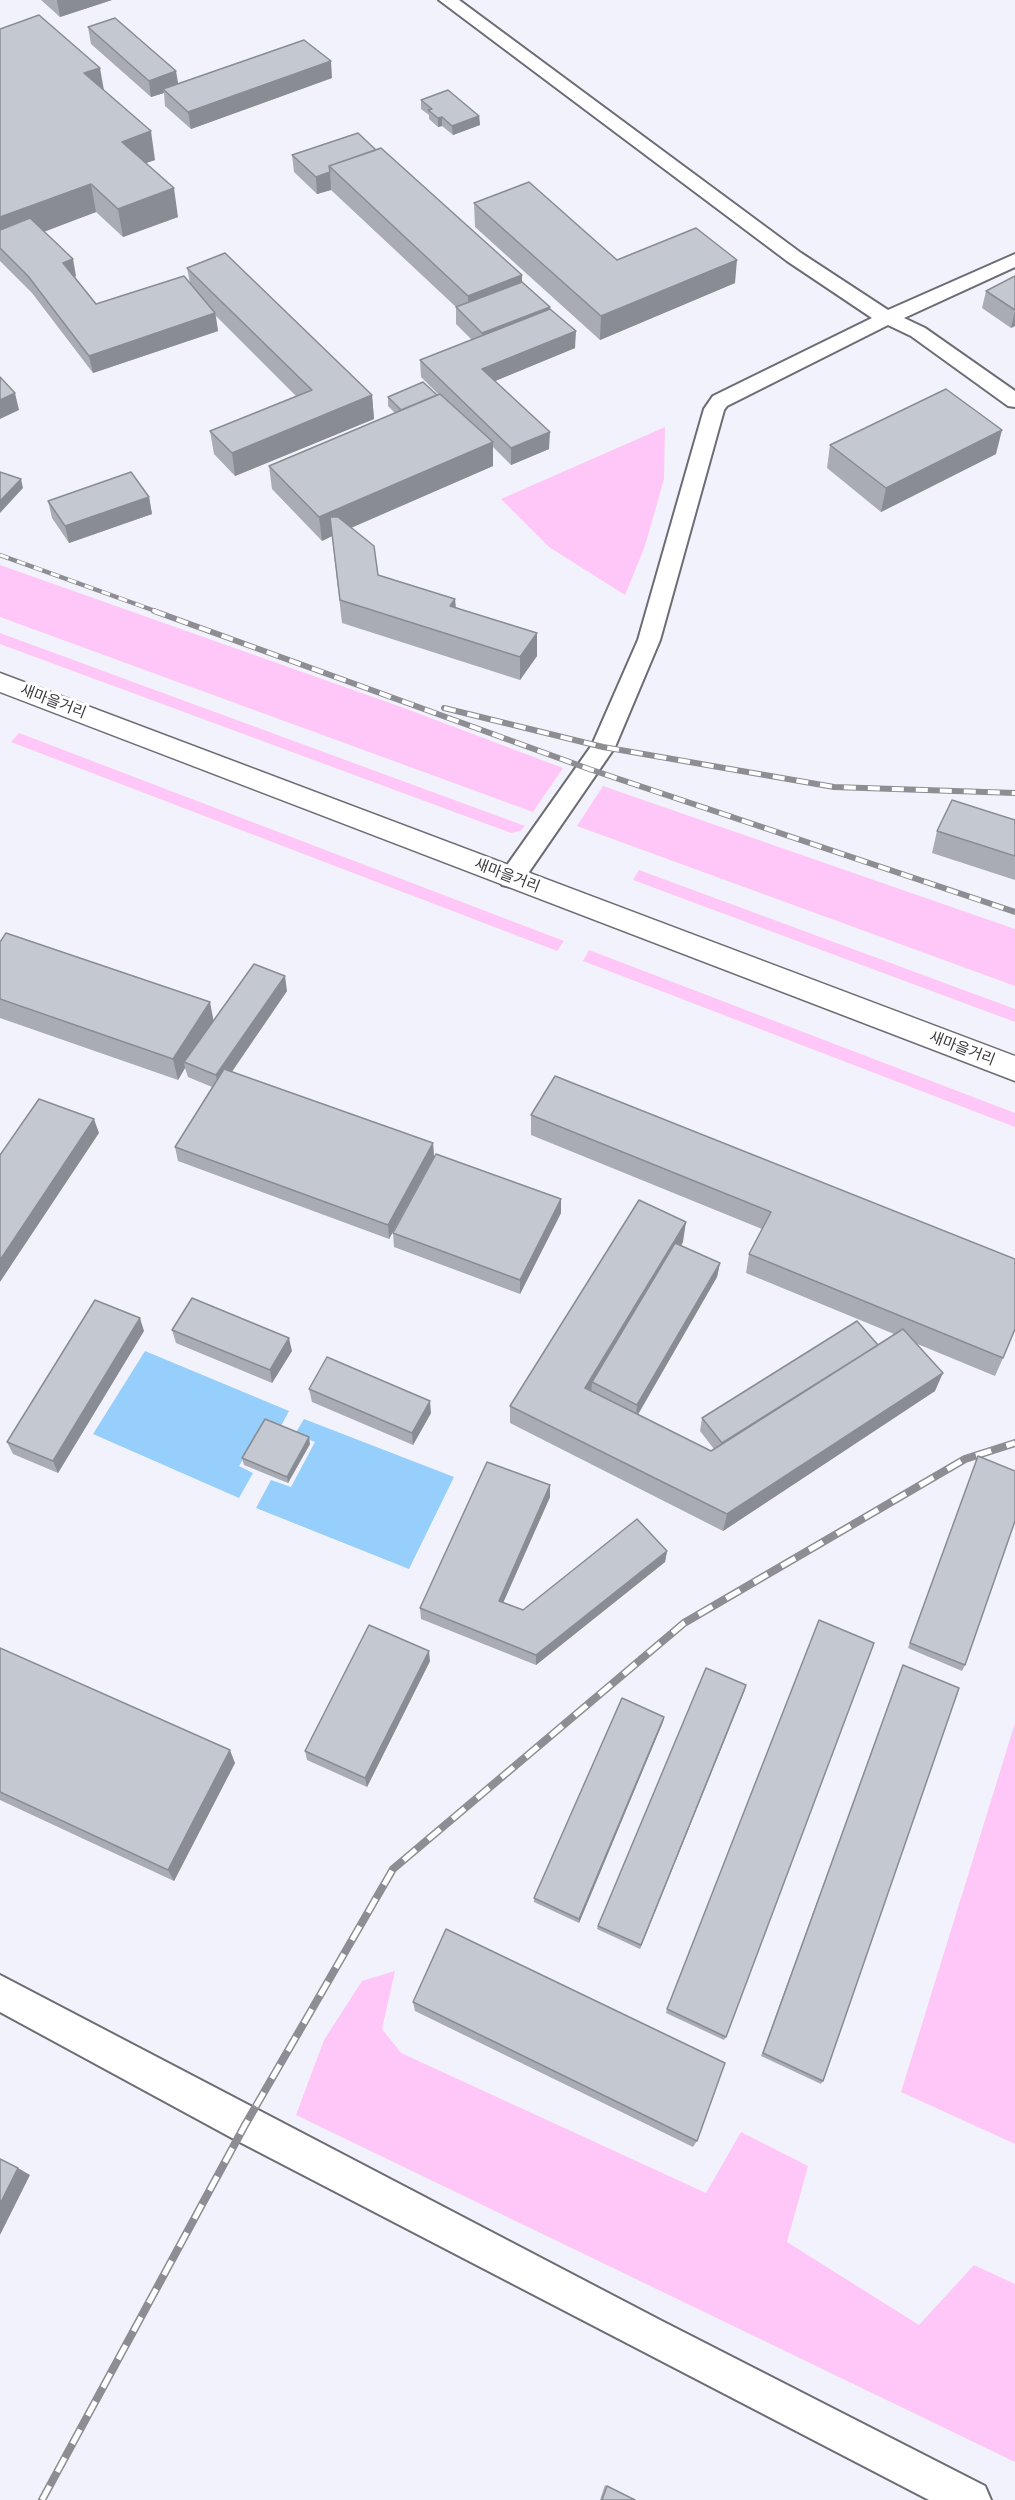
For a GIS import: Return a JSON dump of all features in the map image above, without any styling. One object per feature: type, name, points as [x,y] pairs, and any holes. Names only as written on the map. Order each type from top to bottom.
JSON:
[{"type":"main road","name":"새마을거리","points":[[0,682],[1015,1069]]},
{"type":"lane","points":[[448,0],[794,257],[870,309],[918,332],[1015,401]]},
{"type":"lane","points":[[511,878],[603,747],[649,640],[714,410],[720,401],[889,317],[1015,260]]},
{"type":"lane","points":[[0,1993],[624,2323],[971,2500]]},
{"type":"shaded area","points":[[665,427],[664,479],[645,546],[625,595],[549,547],[501,499]]},
{"type":"shaded area","points":[[0,565],[404,708],[563,768],[533,812],[0,617]]},
{"type":"shaded area","points":[[0,633],[525,826],[520,831],[511,833],[0,644]]},
{"type":"shaded area","points":[[19,733],[564,941],[557,951],[11,742]]},
{"type":"shaded area","points":[[603,786],[1015,929],[1015,986],[577,826]]},
{"type":"shaded area","points":[[639,870],[1015,1009],[1015,1022],[633,880]]},
{"type":"shaded area","points":[[589,950],[1015,1113],[1015,1127],[583,961]]},
{"type":"shaded area","points":[[1015,1723],[1015,2144],[901,2092]]},
{"type":"shaded area","points":[[395,1971],[382,2029],[401,2053],[706,2193],[741,2132],[808,2166],[787,2242],[919,2325],[974,2265],[1015,2284],[1015,2462],[296,2115],[324,2040],[362,1981]]},
{"type":"water","points":[[145,1351],[289,1411],[280,1428],[266,1422],[239,1466],[253,1473],[239,1498],[93,1434]]},
{"type":"water","points":[[304,1419],[454,1477],[409,1569],[256,1508],[271,1480],[291,1487],[315,1442],[295,1434]]},
{"type":"building","points":[[39,15],[100,68],[84,73],[151,131],[122,142],[174,188],[118,209],[91,184],[0,217],[0,29]]},
{"type":"building","points":[[115,18],[176,71],[149,81],[88,27]]},
{"type":"building","points":[[304,40],[331,61],[188,112],[163,89]]},
{"type":"building","points":[[448,90],[479,116],[452,126],[442,117],[438,118],[428,110],[432,109],[421,100]]},
{"type":"building","points":[[358,133],[376,150],[329,166],[330,172],[316,177],[292,155]]},
{"type":"building","points":[[381,148],[522,275],[468,296],[329,166]]},
{"type":"building","points":[[529,182],[617,260],[696,228],[737,260],[601,316],[474,203]]},
{"type":"building","points":[[30,218],[73,259],[63,263],[96,304],[184,276],[215,313],[89,356],[28,276],[0,248],[0,230]]},
{"type":"building","points":[[225,253],[372,395],[232,453],[210,431],[312,390],[187,268]]},
{"type":"building","points":[[1015,276],[1015,310],[986,291]]},
{"type":"building","points":[[522,282],[550,307],[482,333],[456,307]]},
{"type":"building","points":[[550,309],[576,331],[482,369],[550,432],[511,448],[420,360]]},
{"type":"building","points":[[0,377],[15,393],[0,400]]},
{"type":"building","points":[[423,382],[437,395],[401,410],[388,397]]},
{"type":"building","points":[[946,389],[1002,430],[886,488],[830,445]]},
{"type":"building","points":[[440,394],[493,442],[319,517],[269,466]]},
{"type":"building","points":[[0,472],[21,479],[0,501]]},
{"type":"building","points":[[131,472],[149,497],[65,526],[48,501]]},
{"type":"building","points":[[330,517],[338,517],[374,546],[378,575],[455,599],[450,606],[537,633],[520,657],[340,600]]},
{"type":"building","points":[[952,800],[1015,820],[1015,856],[937,831]]},
{"type":"building","points":[[6,933],[210,1002],[173,1059],[0,999],[0,942]]},
{"type":"building","points":[[254,964],[285,976],[216,1075],[184,1062]]},
{"type":"building","points":[[224,1069],[433,1143],[388,1225],[175,1147]]},
{"type":"building","points":[[555,1076],[1015,1259],[1015,1329],[1003,1358],[749,1254],[771,1212],[531,1115]]},
{"type":"building","points":[[39,1099],[94,1119],[0,1260],[0,1155]]},
{"type":"building","points":[[436,1154],[561,1199],[520,1280],[393,1233]]},
{"type":"building","points":[[639,1200],[686,1222],[585,1388],[711,1451],[903,1329],[943,1373],[727,1514],[510,1406]]},
{"type":"building","points":[[675,1243],[720,1263],[637,1405],[592,1382]]},
{"type":"building","points":[[192,1298],[289,1338],[270,1370],[172,1330]]},
{"type":"building","points":[[95,1300],[140,1318],[53,1461],[7,1442]]},
{"type":"building","points":[[857,1321],[878,1345],[722,1443],[702,1418]]},
{"type":"building","points":[[327,1357],[430,1401],[412,1433],[309,1389]]},
{"type":"building","points":[[265,1419],[309,1437],[287,1477],[242,1458]]},
{"type":"building","points":[[978,1456],[1015,1471],[1015,1521],[965,1665],[910,1643]]},
{"type":"building","points":[[487,1462],[550,1485],[499,1601],[523,1610],[637,1519],[667,1551],[536,1655],[420,1608]]},
{"type":"building","points":[[819,1620],[874,1643],[726,2037],[667,2009]]},
{"type":"building","points":[[369,1625],[429,1651],[365,1778],[305,1751]]},
{"type":"building","points":[[0,1648],[230,1750],[168,1870],[0,1792]]},
{"type":"building","points":[[903,1665],[959,1688],[823,2081],[763,2053]]},
{"type":"building","points":[[706,1668],[746,1685],[641,1945],[598,1926]]},
{"type":"building","points":[[622,1698],[664,1717],[579,1919],[534,1898]]},
{"type":"building","points":[[446,1929],[725,2063],[697,2141],[413,2002]]},
{"type":"building","points":[[0,2159],[18,2168],[0,2204]]},
{"type":"building","points":[[607,2486],[635,2500],[602,2500]]},
{"type":"railway","points":[[0,555],[158,612]]},
{"type":"railway","points":[[154,611],[589,769],[1015,912]]},
{"type":"railway","points":[[444,708],[603,747],[834,787],[1015,793]]},
{"type":"railway","points":[[42,2500],[245,2125],[393,1869],[684,1623],[965,1459],[1015,1443]]}]
